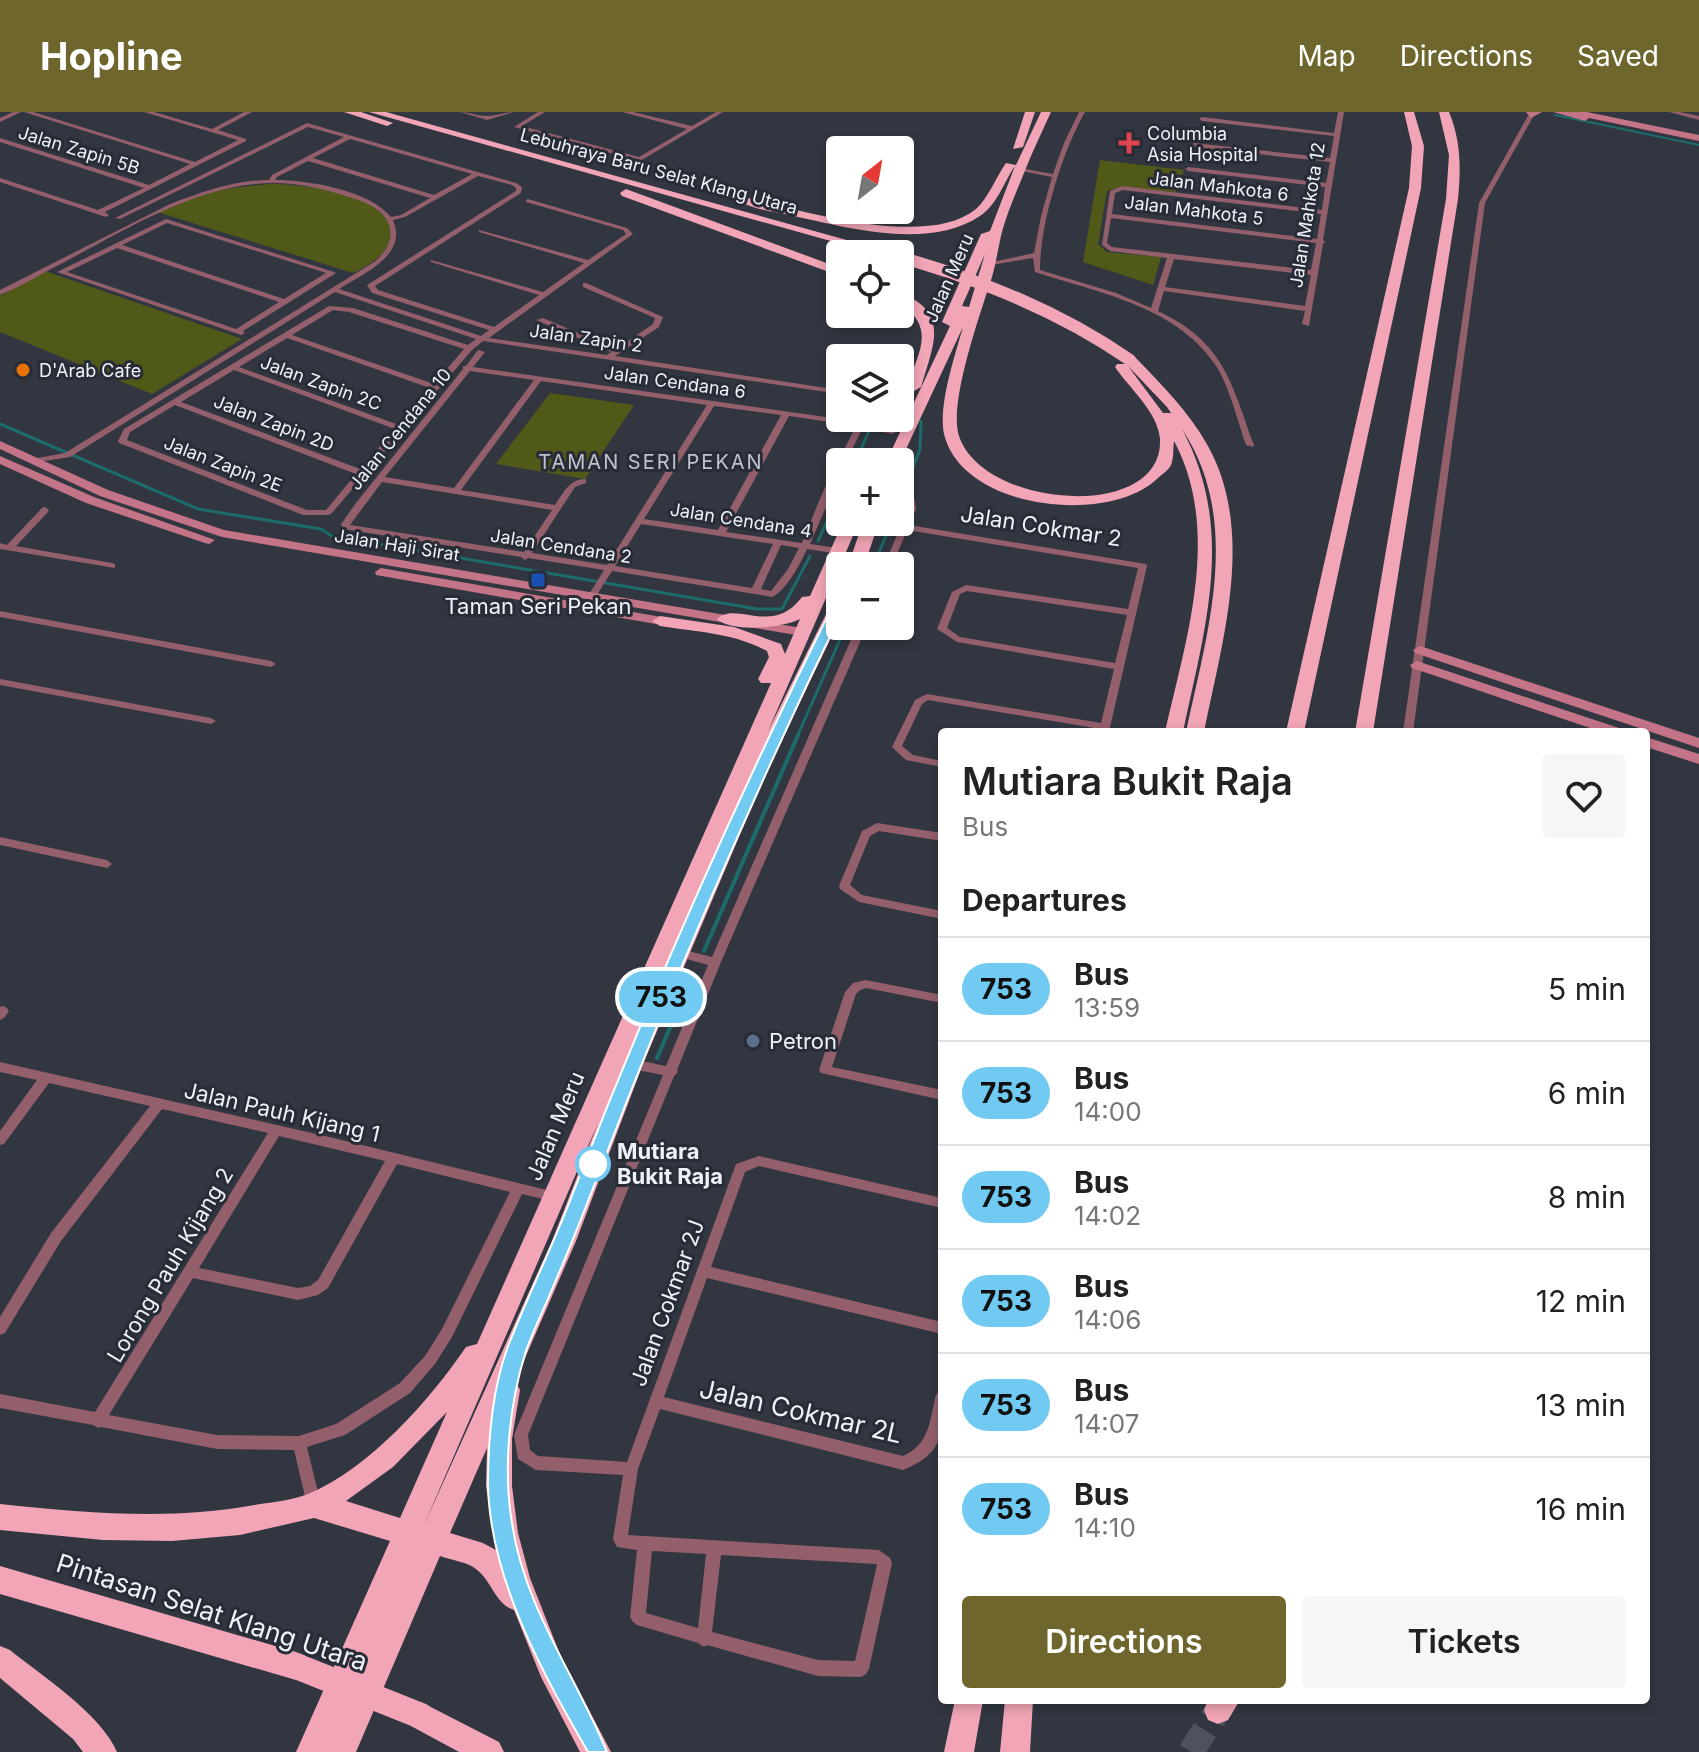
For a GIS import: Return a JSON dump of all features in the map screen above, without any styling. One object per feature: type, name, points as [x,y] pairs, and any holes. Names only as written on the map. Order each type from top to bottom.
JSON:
[{"type":"highway","name":"Lebuhraya Baru Selat Klang Utara","points":[[349,112],[835,240]]},
{"type":"highway","name":"Lebuhraya Baru Selat Klang Utara","points":[[374,112],[564,164],[826,243]]},
{"type":"highway","name":"Jalan Meru","points":[[914,392],[994,240],[1030,112]]},
{"type":"highway","name":"Jalan Meru","points":[[914,387],[949,320],[1015,168],[1046,112]]},
{"type":"highway","points":[[1296,728],[1415,188],[1418,146],[1409,112]]},
{"type":"highway","points":[[1365,728],[1456,174],[1455,149],[1444,112]]},
{"type":"highway","points":[[488,151],[617,190],[826,267]]},
{"type":"highway","points":[[564,164],[899,229],[929,229],[968,219],[980,211],[1015,168]]},
{"type":"highway","points":[[994,240],[991,263],[966,339],[951,417],[952,436],[961,457],[982,478],[1029,497],[1067,501],[1123,493],[1152,477],[1165,460],[1168,439],[1126,363]]},
{"type":"highway","points":[[914,262],[1025,298],[1072,320],[1126,363],[1181,437],[1203,494],[1207,525],[1206,563],[1175,728]]},
{"type":"highway","points":[[914,269],[1018,304],[1065,328],[1157,383],[1191,426],[1212,463],[1221,494],[1224,562],[1196,728]]},
{"type":"highway","points":[[914,308],[925,317],[932,338],[914,387]]},
{"type":"highway","points":[[844,552],[857,536]]},
{"type":"highway","points":[[725,619],[774,623],[791,620],[800,615],[817,581],[826,572]]},
{"type":"highway","name":"Jalan Meru","points":[[341,1752],[513,1294],[736,778],[826,586]]},
{"type":"highway","points":[[759,768],[788,688],[804,657],[802,637],[817,629],[826,609]]},
{"type":"highway","points":[[660,621],[760,640],[777,652],[757,705],[736,778]]},
{"type":"highway","name":"Jalan Meru","points":[[311,1752],[516,1351],[564,1241],[632,1064],[759,768],[826,631]]},
{"type":"highway","points":[[0,1517],[69,1525],[192,1529],[255,1520],[314,1505],[360,1474],[411,1433],[458,1383],[513,1294]]},
{"type":"highway","points":[[516,1351],[505,1399],[499,1448],[501,1524],[522,1598],[545,1655]]},
{"type":"highway","points":[[314,1505],[483,1556],[498,1572],[596,1752]]},
{"type":"highway","name":"Pintasan Selat Klang Utara","points":[[0,1580],[296,1666],[421,1716],[489,1752]]},
{"type":"highway","points":[[0,1660],[83,1729],[102,1752]]},
{"type":"highway","points":[[959,1752],[968,1704]]},
{"type":"highway","points":[[1015,1752],[1019,1704]]},
{"type":"main road","points":[[1557,112],[1642,126]]},
{"type":"main road","points":[[1574,112],[1699,138]]},
{"type":"main road","points":[[1608,112],[1699,131]]},
{"type":"main road","name":"Jalan Haji Sirat","points":[[2,452],[35,461],[104,493],[222,533],[595,591],[802,637]]},
{"type":"main road","name":"Jalan Haji Sirat","points":[[2,452],[20,469],[90,500],[165,528],[211,541],[660,621],[802,637]]},
{"type":"main road","points":[[0,468],[20,469]]},
{"type":"main road","points":[[1420,650],[1699,743]]},
{"type":"main road","points":[[1417,665],[1605,728]]},
{"type":"main road","points":[[1650,743],[1699,759]]},
{"type":"street","points":[[0,120],[18,112]]},
{"type":"street","points":[[27,112],[196,164]]},
{"type":"street","points":[[100,212],[244,140],[147,112]]},
{"type":"street","points":[[212,131],[249,112]]},
{"type":"street","points":[[463,112],[487,118],[508,114]]},
{"type":"street","points":[[542,112],[517,127],[640,159],[720,112]]},
{"type":"street","points":[[625,112],[693,128]]},
{"type":"street","points":[[1082,112],[1073,124],[1055,176],[1037,255],[1037,271],[1154,311],[1200,341],[1221,370],[1250,445]]},
{"type":"street","name":"Jalan Mahkota 12","points":[[1306,324],[1322,242],[1341,112]]},
{"type":"street","points":[[1672,112],[1695,115]]},
{"type":"street","points":[[1409,728],[1482,203],[1533,113]]},
{"type":"street","points":[[1685,128],[1695,115]]},
{"type":"street","points":[[1202,119],[1337,135]]},
{"type":"street","points":[[118,218],[304,126],[514,184],[521,190],[375,281],[371,288],[495,330]]},
{"type":"street","points":[[271,182],[274,176],[349,137]]},
{"type":"street","name":"Jalan Zapin 5B","points":[[0,140],[149,187]]},
{"type":"street","points":[[1194,145],[1332,160]]},
{"type":"street","points":[[308,159],[436,198]]},
{"type":"street","points":[[1015,168],[1055,176]]},
{"type":"street","points":[[1188,169],[1328,185]]},
{"type":"street","points":[[390,219],[403,216],[477,174]]},
{"type":"street","points":[[0,180],[133,224]]},
{"type":"street","points":[[0,293],[182,199],[202,192],[271,182],[301,183],[349,195],[377,206],[390,219],[395,239],[385,257],[67,455],[35,461]]},
{"type":"street","name":"Jalan Mahkota 6","points":[[1109,216],[1112,192],[1122,188],[1324,212]]},
{"type":"street","points":[[362,473],[469,348],[629,237],[629,231],[528,201]]},
{"type":"street","points":[[1109,216],[1104,244],[1110,249],[1315,273]]},
{"type":"street","name":"Jalan Mahkota 5","points":[[1109,216],[1322,242]]},
{"type":"street","points":[[62,272],[158,223],[173,222],[332,273],[236,332]]},
{"type":"street","points":[[481,231],[590,263]]},
{"type":"street","points":[[115,245],[286,302]]},
{"type":"street","points":[[991,263],[1037,255]]},
{"type":"street","points":[[1154,311],[1171,256]]},
{"type":"street","points":[[385,257],[410,259]]},
{"type":"street","points":[[433,261],[545,295]]},
{"type":"street","points":[[48,268],[254,338]]},
{"type":"street","points":[[540,320],[613,355],[656,325],[659,317],[586,285]]},
{"type":"street","name":"Jalan Zapin 2","points":[[333,289],[483,339],[613,355],[826,390]]},
{"type":"street","points":[[1161,289],[1308,309]]},
{"type":"street","points":[[174,402],[327,309],[338,307],[469,348]]},
{"type":"street","points":[[285,335],[435,387]]},
{"type":"street","name":"Jalan Cendana 10","points":[[346,527],[345,524],[481,352]]},
{"type":"street","name":"Jalan Zapin 2C","points":[[232,367],[400,428]]},
{"type":"street","name":"Jalan Cendana 6","points":[[453,367],[826,419]]},
{"type":"street","points":[[456,491],[539,378]]},
{"type":"street","name":"Jalan Zapin 2E","points":[[174,402],[127,431],[122,437],[125,443],[316,515],[328,512],[362,473]]},
{"type":"street","name":"Jalan Zapin 2D","points":[[174,402],[362,473]]},
{"type":"street","points":[[595,591],[712,403]]},
{"type":"street","points":[[721,533],[786,414]]},
{"type":"street","points":[[65,475],[67,455]]},
{"type":"street","points":[[380,479],[558,508]]},
{"type":"street","points":[[525,557],[572,485],[583,481]]},
{"type":"street","points":[[804,546],[826,497]]},
{"type":"street","points":[[4,547],[45,510]]},
{"type":"street","name":"Jalan Cendana 4","points":[[639,521],[804,546],[826,554]]},
{"type":"street","name":"Jalan Cendana 2","points":[[346,527],[606,573],[773,594],[804,546]]},
{"type":"street","name":"Jalan Cokmar 2","points":[[914,528],[1139,564],[1144,569],[1104,728]]},
{"type":"street","points":[[755,592],[778,542]]},
{"type":"street","points":[[4,547],[112,566]]},
{"type":"street","points":[[1120,667],[957,639],[942,629],[956,592],[975,588],[1133,613]]},
{"type":"street","points":[[0,614],[271,664]]},
{"type":"street","points":[[631,1469],[536,1463],[523,1454],[520,1442],[523,1428],[715,962],[856,640]]},
{"type":"street","points":[[0,682],[211,721]]},
{"type":"street","points":[[938,763],[910,758],[897,747],[918,702],[935,696],[1099,728]]},
{"type":"street","points":[[938,836],[877,827],[866,834],[844,886],[859,898],[938,914]]},
{"type":"street","points":[[0,841],[107,864]]},
{"type":"street","points":[[680,953],[715,962]]},
{"type":"street","points":[[938,998],[866,984],[857,986],[851,992],[825,1070],[938,1094]]},
{"type":"street","points":[[632,1064],[672,1072]]},
{"type":"street","name":"Jalan Pauh Kijang 1","points":[[0,1067],[555,1197]]},
{"type":"street","points":[[0,1140],[46,1078]]},
{"type":"street","points":[[0,1329],[56,1237],[159,1103]]},
{"type":"street","name":"Lorong Pauh Kijang 2","points":[[98,1421],[276,1130]]},
{"type":"street","points":[[191,1272],[298,1294],[313,1291],[323,1284],[393,1159]]},
{"type":"street","name":"Jalan Cokmar 2J","points":[[645,1545],[622,1542],[620,1539],[631,1469],[740,1168],[759,1161],[938,1202]]},
{"type":"street","points":[[0,1401],[217,1442],[299,1443],[340,1430],[405,1388],[430,1360],[447,1333],[518,1189]]},
{"type":"street","points":[[702,1271],[938,1327]]},
{"type":"street","name":"Jalan Cokmar 2L","points":[[655,1401],[903,1463],[918,1458],[931,1445],[938,1415]]},
{"type":"street","points":[[299,1443],[314,1505]]},
{"type":"street","points":[[645,1545],[879,1557],[885,1563],[861,1669],[818,1668],[704,1639],[638,1617],[645,1545]]},
{"type":"street","points":[[704,1639],[714,1549]]},
{"type":"green space","points":[[1100,160],[1184,170],[1176,192],[1120,187],[1107,191],[1098,244],[1107,252],[1161,257],[1153,285],[1083,262]]},
{"type":"green space","points":[[271,184],[322,189],[361,200],[387,220],[391,234],[387,247],[372,262],[353,273],[157,212],[212,192]]},
{"type":"green space","points":[[45,271],[242,339],[152,394],[0,332],[0,296]]},
{"type":"green space","points":[[550,393],[634,405],[585,479],[496,464]]},
{"type":"waterway","points":[[1555,115],[1699,145]]},
{"type":"waterway","points":[[914,465],[920,449],[921,421]]},
{"type":"waterway","points":[[0,424],[198,509],[321,529],[332,536],[757,609],[782,609],[810,556]]},
{"type":"waterway","points":[[861,448],[869,432]]},
{"type":"waterway","points":[[818,541],[826,524]]},
{"type":"waterway","points":[[879,552],[886,536]]},
{"type":"waterway","points":[[797,737],[840,640]]},
{"type":"waterway","points":[[704,951],[798,735]]},
{"type":"waterway","points":[[657,1058],[693,974]]},
{"type":"tunnel","points":[[1191,1752],[1218,1710]]},
{"type":"bus line","name":"753","points":[[596,1752],[545,1655],[508,1556],[501,1524],[499,1487],[499,1448],[505,1399],[516,1351],[564,1241],[632,1064],[759,768],[826,634]]},
{"type":"place","name":"Columbia Asia Hospital","points":[[1129,143]]},
{"type":"place","name":"D'Arab Cafe","points":[[23,370]]},
{"type":"place","name":"Taman Seri Pekan","points":[[538,580]]},
{"type":"place","name":"Petron","points":[[753,1041]]},
{"type":"place","name":"Mutiara Bukit Raja","points":[[593,1164]]},
{"type":"district","name":"TAMAN SERI PEKAN","points":[[651,462]]}]
